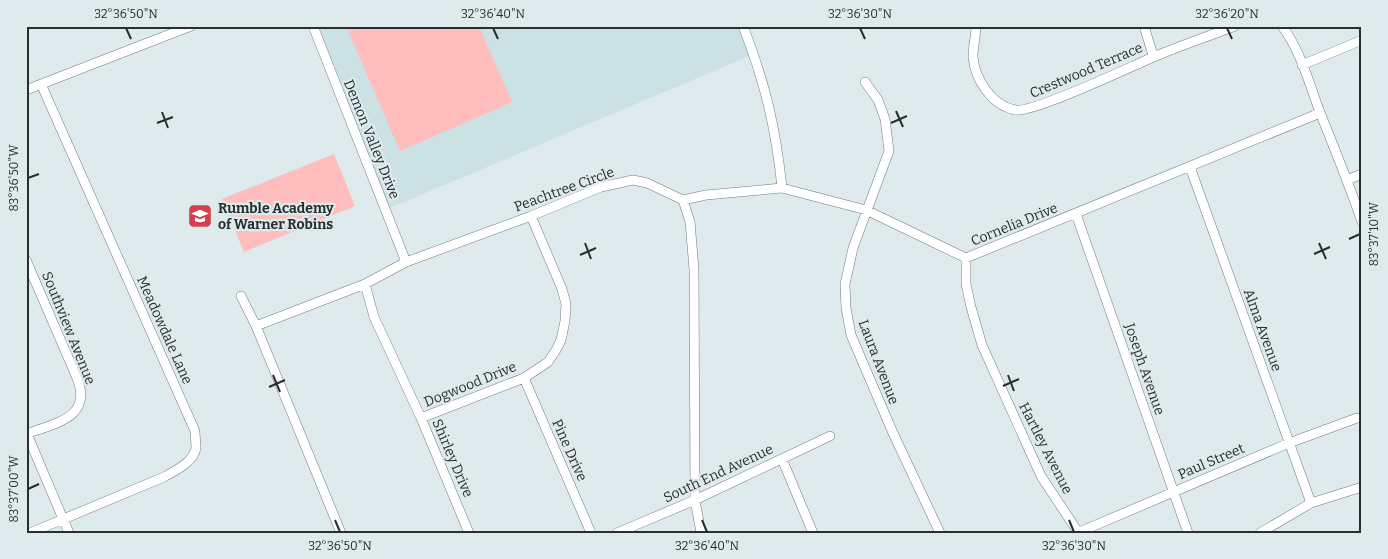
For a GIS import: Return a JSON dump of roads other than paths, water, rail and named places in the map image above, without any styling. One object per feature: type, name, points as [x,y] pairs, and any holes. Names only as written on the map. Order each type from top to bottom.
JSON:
[{"type":"street","points":[[26,90],[190,26]]},
{"type":"street","name":"Demon Valley Drive","points":[[313,26],[406,262]]},
{"type":"street","points":[[743,26],[759,67],[768,100],[782,188]]},
{"type":"street","name":"Crestwood Terrace","points":[[976,26],[973,55],[975,70],[991,96],[1013,110],[1028,110],[1155,56],[1235,26]]},
{"type":"street","points":[[1144,26],[1155,56]]},
{"type":"street","points":[[1282,26],[1290,37],[1302,65],[1362,222]]},
{"type":"street","points":[[1302,65],[1362,40]]},
{"type":"street","name":"Laura Avenue","points":[[865,82],[878,100],[885,119],[889,151],[853,248],[845,284],[848,321],[852,335],[893,433],[940,533]]},
{"type":"street","name":"Meadowdale Lane","points":[[30,533],[164,477],[184,466],[196,448],[195,431],[40,84]]},
{"type":"street","name":"Cornelia Drive","points":[[683,200],[706,195],[782,188],[866,210],[966,258],[1320,113]]},
{"type":"street","name":"Alma Avenue","points":[[1190,166],[1311,503]]},
{"type":"street","points":[[1347,180],[1362,174]]},
{"type":"street","name":"Peachtree Circle","points":[[256,326],[365,284],[406,262],[531,216],[601,187],[633,180],[648,183],[683,200]]},
{"type":"street","points":[[683,200],[690,222],[694,269],[695,500],[700,533]]},
{"type":"street","name":"Joseph Avenue","points":[[1076,214],[1188,533]]},
{"type":"street","name":"Dogwood Drive","points":[[421,418],[524,378],[548,362],[561,340],[566,304],[562,288],[531,216]]},
{"type":"street","name":"Hartley Avenue","points":[[966,258],[966,284],[982,345],[1041,476],[1077,532]]},
{"type":"street","name":"Southview Avenue","points":[[26,260],[82,390],[82,398],[78,408],[65,419],[27,434]]},
{"type":"street","name":"Shirley Drive","points":[[365,284],[368,302],[374,317],[421,418],[469,533]]},
{"type":"street","points":[[241,296],[256,326],[341,533]]},
{"type":"street","name":"Pine Drive","points":[[524,378],[591,533]]},
{"type":"street","name":"Paul Street","points":[[1077,532],[1289,443],[1356,418]]},
{"type":"street","points":[[27,434],[69,533]]},
{"type":"street","name":"South End Avenue","points":[[617,533],[695,500],[830,436]]},
{"type":"street","points":[[782,459],[813,533]]},
{"type":"street","points":[[1260,533],[1311,503],[1362,487]]},
{"type":"place","name":"Rumble Academy of Warner Robins","points":[[200,216]]}]
